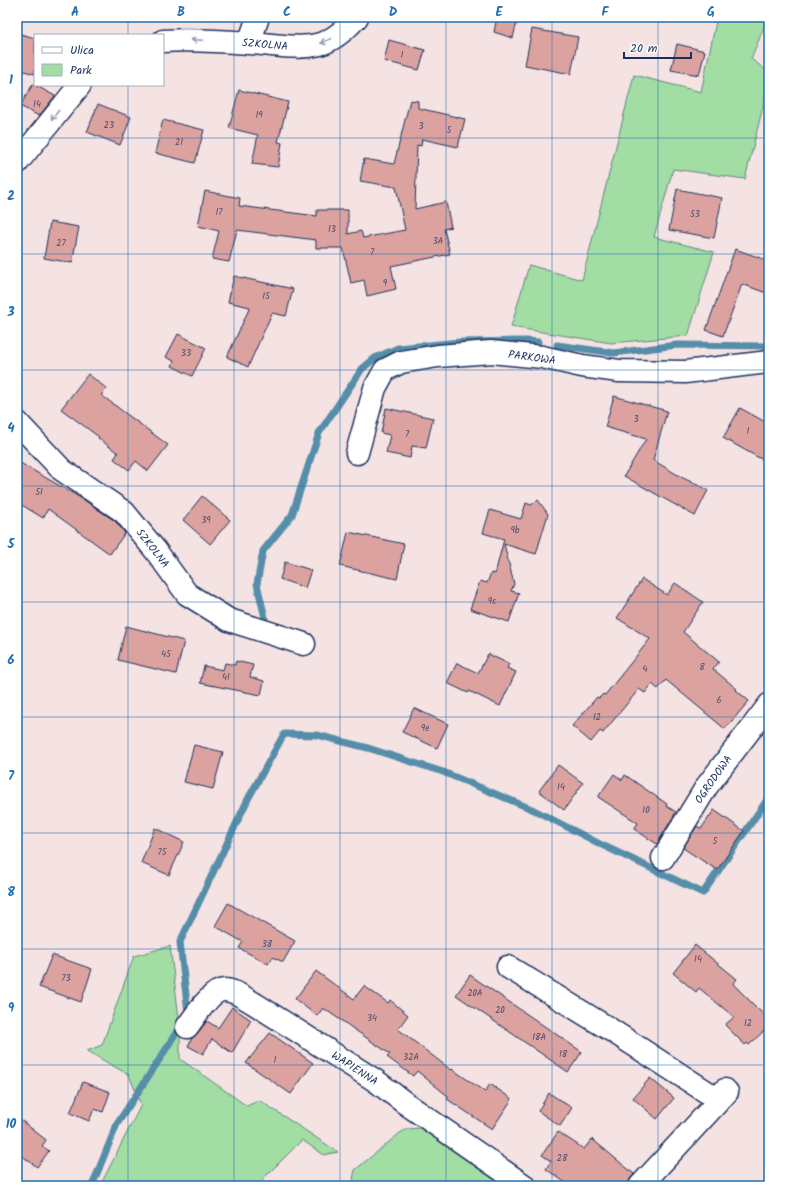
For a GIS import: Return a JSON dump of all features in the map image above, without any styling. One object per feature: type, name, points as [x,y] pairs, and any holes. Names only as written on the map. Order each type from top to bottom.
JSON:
[{"type":"street","points":[[249,43],[258,17]]},
{"type":"street","name":"SZKOLNA","points":[[164,41],[182,40],[249,43],[291,47],[320,44],[334,38],[357,17]]},
{"type":"street","points":[[17,163],[79,86]]},
{"type":"street","name":"PARKOWA","points":[[356,453],[375,388],[385,370],[401,362],[438,356],[492,352],[542,357],[619,372],[678,372],[769,362]]},
{"type":"street","name":"SZKOLNA","points":[[17,422],[62,470],[124,512],[156,551],[187,594],[229,620],[304,644]]},
{"type":"street","name":"OGRODOWA","points":[[663,858],[707,786],[769,705]]},
{"type":"street","points":[[508,968],[610,1030],[719,1100]]},
{"type":"street","name":"WAPIENNA","points":[[187,1028],[209,999],[218,991],[225,990],[235,993],[256,1004],[376,1081],[405,1103],[525,1186]]},
{"type":"street","points":[[640,1186],[727,1092],[704,1076]]},
{"type":"green space","points":[[717,17],[768,17],[751,59],[769,72],[769,82],[745,179],[673,169],[654,237],[714,252],[688,336],[611,343],[511,327],[529,265],[582,280],[634,75],[701,92]]},
{"type":"green space","points":[[170,946],[180,1026],[180,1059],[247,1106],[259,1100],[338,1152],[324,1155],[302,1140],[256,1186],[100,1186],[141,1105],[129,1075],[87,1051],[102,1045],[134,956]]},
{"type":"green space","points":[[420,1128],[503,1186],[357,1186],[353,1179],[355,1170],[400,1133],[407,1129]]},
{"type":"building","points":[[497,17],[518,17],[513,38],[494,32]]},
{"type":"building","points":[[532,29],[578,37],[571,74],[525,65]]},
{"type":"building","points":[[17,33],[34,38],[34,74],[17,69]]},
{"type":"building","points":[[389,40],[425,50],[419,70],[384,61]]},
{"type":"building","points":[[677,44],[705,51],[699,75],[671,70]]},
{"type":"building","points":[[33,84],[34,86],[55,96],[39,116],[20,106]]},
{"type":"building","points":[[239,90],[288,102],[278,142],[282,143],[278,167],[252,164],[258,135],[229,128]]},
{"type":"building","points":[[410,100],[418,101],[418,108],[465,119],[458,147],[422,139],[421,146],[417,145],[415,209],[446,202],[451,227],[444,229],[450,254],[391,266],[396,289],[367,296],[364,280],[351,283],[343,248],[316,248],[316,240],[237,230],[229,262],[212,259],[219,231],[198,226],[205,191],[240,198],[239,206],[317,216],[317,210],[348,210],[348,234],[361,231],[363,238],[405,230],[396,187],[360,181],[364,159],[394,164]]},
{"type":"building","points":[[98,104],[131,117],[120,145],[87,132]]},
{"type":"building","points":[[163,120],[204,130],[195,163],[155,153]]},
{"type":"building","points":[[677,189],[722,198],[714,238],[669,230]]},
{"type":"building","points":[[50,222],[79,227],[72,263],[44,258]]},
{"type":"building","points":[[735,249],[769,261],[769,294],[742,284],[723,336],[706,330]]},
{"type":"building","points":[[234,276],[293,289],[286,316],[272,313],[248,367],[227,357],[250,307],[228,302]]},
{"type":"building","points":[[178,334],[206,348],[192,376],[172,366],[174,361],[166,357]]},
{"type":"building","points":[[88,374],[107,389],[101,395],[168,445],[148,471],[136,461],[129,470],[114,459],[118,453],[61,409]]},
{"type":"building","points":[[614,396],[667,411],[653,460],[681,477],[708,490],[695,516],[624,476],[646,439],[605,427]]},
{"type":"building","points":[[386,408],[433,418],[426,448],[412,446],[410,458],[386,453],[390,435],[381,433]]},
{"type":"building","points":[[740,408],[769,424],[769,446],[763,460],[723,438]]},
{"type":"building","points":[[17,461],[84,500],[115,521],[125,533],[110,554],[48,509],[43,518],[17,502]]},
{"type":"building","points":[[202,496],[230,520],[210,544],[183,520]]},
{"type":"building","points":[[538,500],[548,514],[536,554],[504,544],[514,584],[511,591],[519,593],[509,622],[470,609],[480,581],[487,583],[491,573],[495,574],[504,539],[483,533],[490,510],[521,519],[526,503],[531,505]]},
{"type":"building","points":[[348,532],[404,544],[397,579],[340,566]]},
{"type":"building","points":[[285,562],[311,570],[305,588],[280,579]]},
{"type":"building","points":[[642,579],[667,595],[675,583],[703,602],[683,632],[719,662],[713,669],[749,701],[725,729],[666,680],[658,689],[652,684],[645,693],[639,689],[603,733],[600,731],[591,742],[572,726],[597,697],[599,698],[603,694],[605,695],[650,639],[617,618]]},
{"type":"building","points":[[126,626],[184,641],[176,674],[118,660]]},
{"type":"building","points":[[488,654],[509,664],[507,668],[516,672],[500,706],[469,691],[468,693],[447,683],[457,663],[478,673]]},
{"type":"building","points":[[236,661],[253,665],[250,677],[264,681],[261,695],[200,683],[204,666],[223,670],[225,663],[235,665]]},
{"type":"building","points":[[414,708],[448,724],[437,748],[402,732]]},
{"type":"building","points":[[194,745],[223,752],[213,789],[184,782]]},
{"type":"building","points":[[558,765],[583,783],[564,810],[539,791]]},
{"type":"building","points":[[614,774],[622,780],[625,775],[676,812],[657,844],[634,829],[638,823],[598,797]]},
{"type":"building","points":[[714,810],[744,831],[717,870],[683,848],[697,826],[701,829]]},
{"type":"building","points":[[155,828],[184,842],[169,875],[141,863]]},
{"type":"building","points":[[228,903],[295,941],[283,962],[273,957],[268,964],[239,948],[243,942],[215,926]]},
{"type":"building","points":[[695,945],[737,979],[733,984],[769,1020],[769,1026],[749,1045],[747,1043],[745,1045],[725,1025],[734,1017],[699,988],[696,992],[673,973]]},
{"type":"building","points":[[52,955],[92,969],[81,1002],[39,987]]},
{"type":"building","points":[[316,971],[354,999],[364,986],[388,1003],[390,1000],[408,1015],[398,1029],[451,1070],[452,1069],[485,1092],[490,1084],[512,1099],[492,1129],[447,1099],[449,1097],[417,1071],[413,1076],[387,1057],[390,1054],[323,1008],[317,1016],[295,999]]},
{"type":"building","points":[[470,975],[582,1052],[568,1072],[456,995]]},
{"type":"building","points":[[232,1007],[251,1020],[232,1053],[212,1039],[203,1054],[188,1046],[192,1038],[207,1021],[218,1028]]},
{"type":"building","points":[[270,1033],[313,1063],[291,1094],[246,1063]]},
{"type":"building","points":[[650,1078],[674,1098],[657,1119],[633,1098]]},
{"type":"building","points":[[83,1082],[110,1092],[103,1112],[94,1109],[89,1121],[70,1113]]},
{"type":"building","points":[[549,1093],[572,1108],[560,1126],[538,1111]]},
{"type":"building","points":[[17,1117],[46,1140],[42,1146],[49,1151],[37,1167],[17,1152]]},
{"type":"building","points":[[558,1132],[584,1149],[592,1139],[634,1174],[628,1185],[570,1186],[546,1169],[551,1161],[542,1155]]},
{"type":"waterway","points":[[265,618],[257,584],[263,551],[292,515],[319,433],[362,369],[375,358],[398,348],[460,342],[538,342]]},
{"type":"waterway","points":[[557,345],[614,353],[677,345],[769,346]]},
{"type":"waterway","points":[[92,1186],[117,1124],[188,1013],[180,942],[248,799],[284,734],[317,735],[368,748],[443,772],[534,810],[602,845],[703,893],[769,797]]}]
